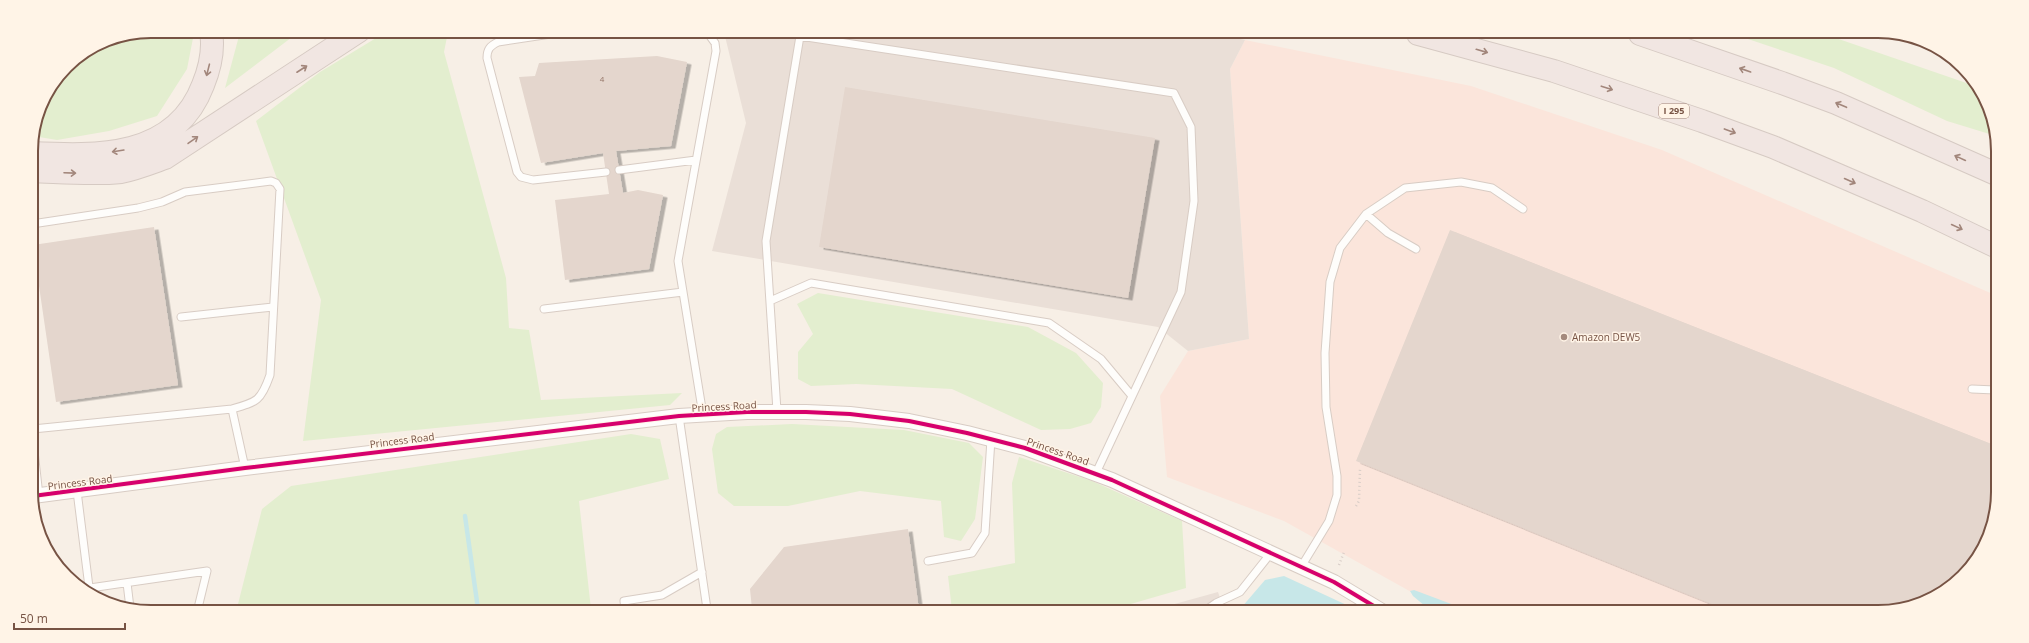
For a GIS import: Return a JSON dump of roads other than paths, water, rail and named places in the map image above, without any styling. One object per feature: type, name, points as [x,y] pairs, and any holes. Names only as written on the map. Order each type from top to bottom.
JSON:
[{"type":"highway","points":[[38,153],[75,155],[104,153],[134,148],[163,135],[178,123],[192,107],[201,92],[208,73],[211,56],[211,38]]},
{"type":"highway","points":[[38,171],[77,173],[121,172],[144,166],[165,158],[350,38]]},
{"type":"highway","name":"I 295","points":[[1433,38],[1554,71],[1702,121],[1773,147],[1922,211],[1991,244]]},
{"type":"highway","points":[[1652,38],[1782,82],[1836,103],[1991,172]]},
{"type":"street","name":"Princess Road","points":[[38,496],[245,468],[679,416],[777,412],[850,414],[894,420],[991,439],[1025,448],[1096,473],[1334,582],[1372,605]]},
{"type":"lane","points":[[524,38],[498,42],[491,46],[487,52],[487,58],[517,172],[521,177],[534,180],[606,172]]},
{"type":"lane","points":[[703,415],[678,261],[716,50],[715,43],[711,38]]},
{"type":"lane","points":[[777,412],[766,241],[800,38]]},
{"type":"lane","points":[[813,38],[1174,93],[1191,127],[1194,200],[1181,292],[1096,473]]},
{"type":"lane","points":[[619,170],[696,160]]},
{"type":"lane","points":[[38,223],[138,208],[162,202],[185,192],[272,181],[276,183],[280,189],[270,375],[264,392],[255,403],[232,409],[38,428]]},
{"type":"lane","points":[[1301,567],[1329,521],[1337,495],[1337,476],[1326,407],[1325,353],[1330,282],[1340,248],[1366,214],[1405,188],[1460,182],[1492,188],[1523,209]]},
{"type":"lane","points":[[1366,214],[1388,233],[1416,249]]},
{"type":"lane","points":[[770,301],[811,283],[1049,323],[1100,359],[1132,396]]},
{"type":"lane","points":[[544,309],[683,292]]},
{"type":"lane","points":[[181,317],[273,307]]},
{"type":"lane","points":[[1972,389],[1991,390]]},
{"type":"lane","points":[[232,409],[245,468]]},
{"type":"lane","points":[[679,416],[706,605]]},
{"type":"lane","points":[[928,561],[972,553],[985,533],[991,439]]},
{"type":"lane","points":[[77,491],[87,585]]},
{"type":"lane","points":[[1213,605],[1240,592],[1271,553]]},
{"type":"lane","points":[[94,590],[127,583],[207,571],[199,605]]},
{"type":"lane","points":[[624,605],[624,601],[662,595],[702,572]]},
{"type":"lane","points":[[127,583],[129,602]]},
{"type":"water","points":[[1284,576],[1347,605],[1244,605],[1265,580]]},
{"type":"water","points":[[1414,590],[1454,605],[1424,605],[1413,596],[1410,591]]},
{"type":"waterway","points":[[465,516],[477,605]]},
{"type":"place","name":"Amazon DEW5","points":[[1564,337]]}]
